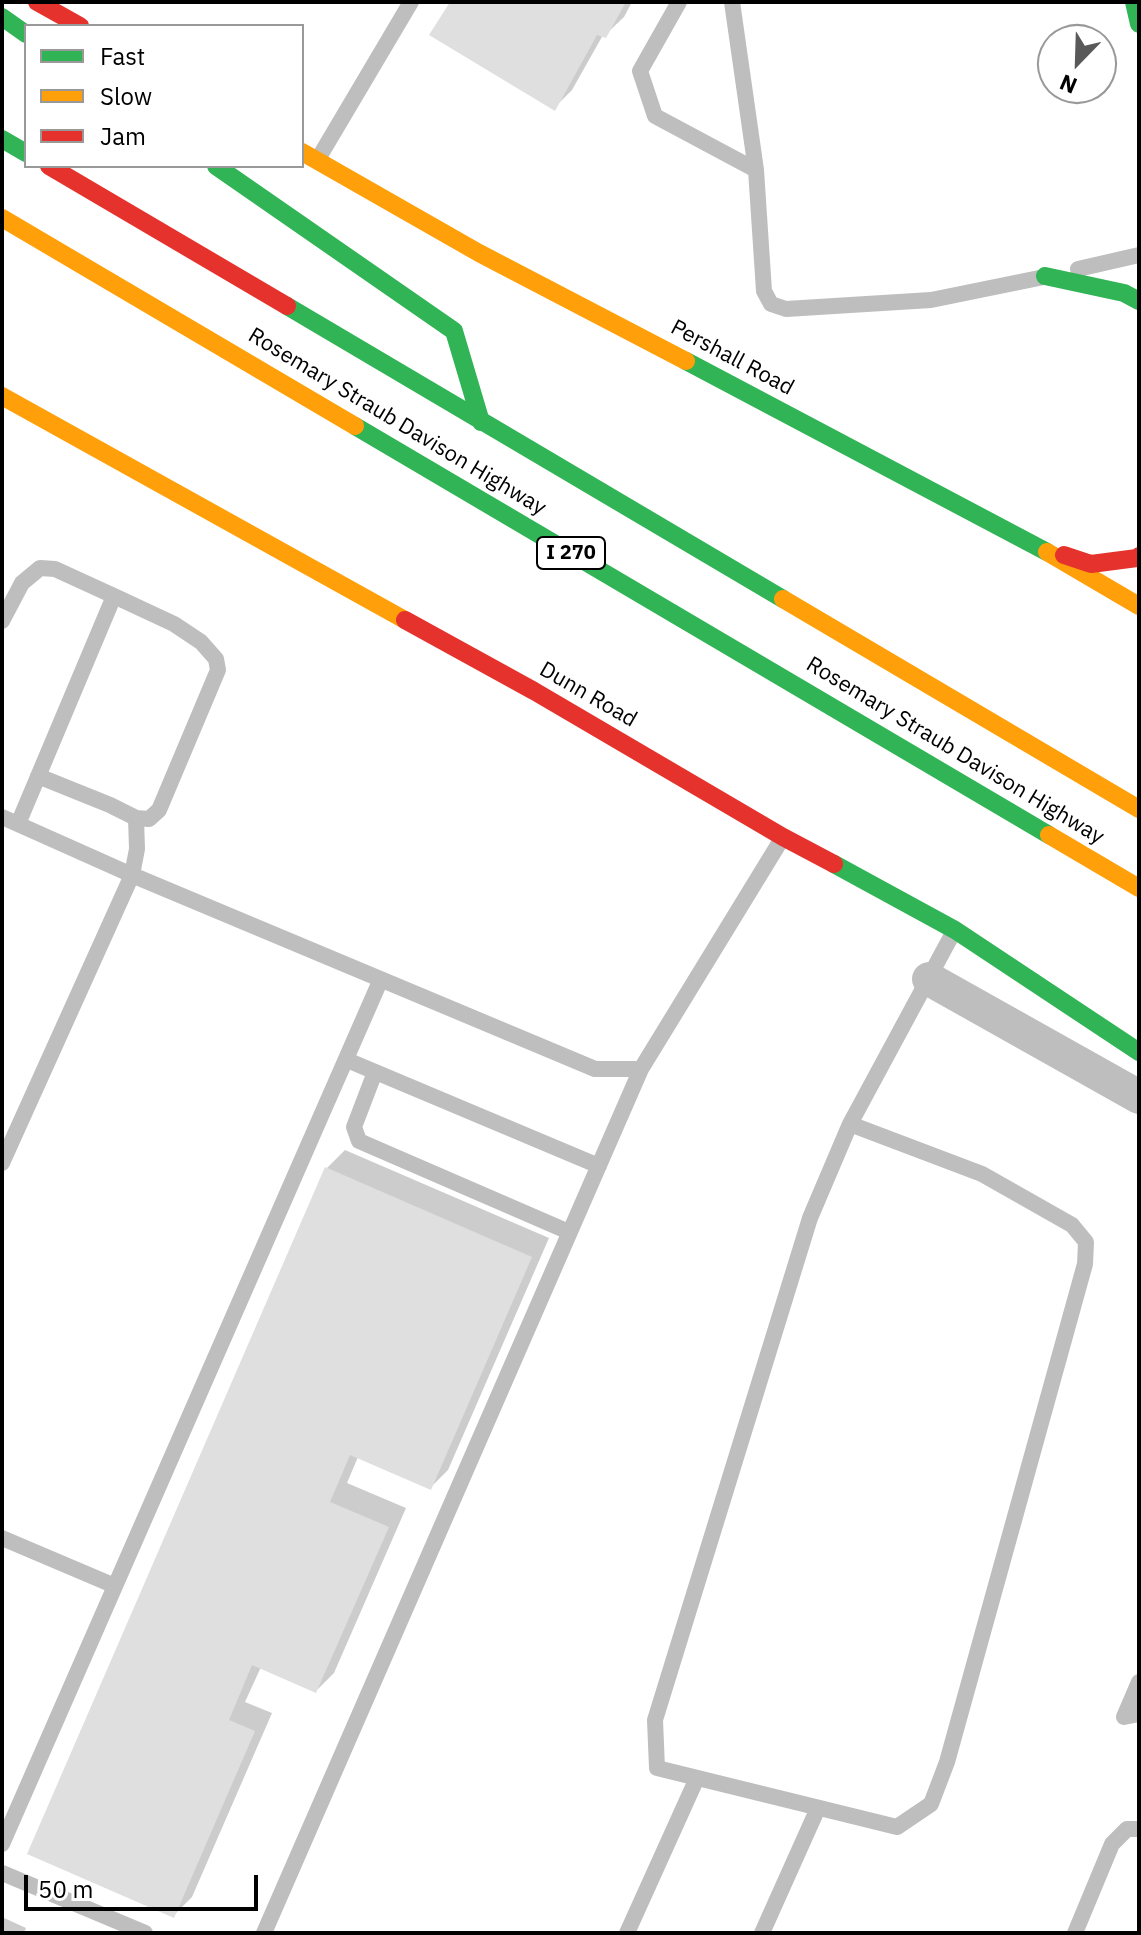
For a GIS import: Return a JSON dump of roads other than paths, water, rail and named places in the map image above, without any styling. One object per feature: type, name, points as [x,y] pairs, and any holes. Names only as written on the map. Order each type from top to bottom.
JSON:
[{"type":"main road","points":[[1134,2],[1139,24]]},
{"type":"main road","points":[[50,5],[77,24]]},
{"type":"main road","points":[[2,17],[24,33]]},
{"type":"main road","points":[[2,139],[24,152]]},
{"type":"main road","name":"Pershall Road","points":[[310,156],[479,253],[1041,548],[1139,606]]},
{"type":"main road","name":"Rosemary Straub Davison Highway","points":[[52,168],[1139,809]]},
{"type":"main road","points":[[219,168],[454,331],[481,422]]},
{"type":"main road","name":"Rosemary Straub Davison Highway","points":[[2,218],[1139,888]]},
{"type":"main road","points":[[1045,276],[1124,293],[1139,301]]},
{"type":"main road","name":"Dunn Road","points":[[2,396],[534,691],[783,837],[955,930],[1139,1052]]},
{"type":"main road","points":[[1041,548],[1091,564],[1139,556]]},
{"type":"street","points":[[929,979],[1139,1097]]},
{"type":"lane","points":[[310,156],[411,2]]},
{"type":"lane","points":[[679,2],[640,71],[655,116],[756,170]]},
{"type":"lane","points":[[732,2],[756,170],[764,291],[771,304],[786,309],[931,300],[1139,255]]},
{"type":"lane","points":[[2,621],[22,583],[40,568],[55,569],[174,624],[201,642],[216,659],[218,670],[159,810],[149,819],[136,818],[38,776]]},
{"type":"lane","points":[[18,824],[114,596]]},
{"type":"lane","points":[[2,817],[132,875],[595,1069],[641,1069]]},
{"type":"lane","points":[[2,1163],[132,875],[137,849],[136,818]]},
{"type":"lane","points":[[264,1933],[641,1069],[783,837]]},
{"type":"lane","points":[[850,1124],[982,1174],[1072,1225],[1086,1242],[1081,1279],[947,1762],[931,1804],[897,1827],[657,1768],[655,1720],[810,1218],[850,1124],[955,930]]},
{"type":"lane","points":[[2,1844],[381,979]]},
{"type":"lane","points":[[347,1060],[599,1166]]},
{"type":"lane","points":[[375,1072],[354,1127],[359,1141],[569,1232]]},
{"type":"lane","points":[[2,1538],[115,1586]]},
{"type":"lane","points":[[1139,1682],[1124,1717],[1139,1714]]},
{"type":"lane","points":[[627,1933],[697,1778]]},
{"type":"lane","points":[[762,1933],[818,1808]]},
{"type":"lane","points":[[1075,1933],[1112,1844],[1127,1829],[1139,1829]]},
{"type":"lane","points":[[2,1873],[145,1933]]}]
